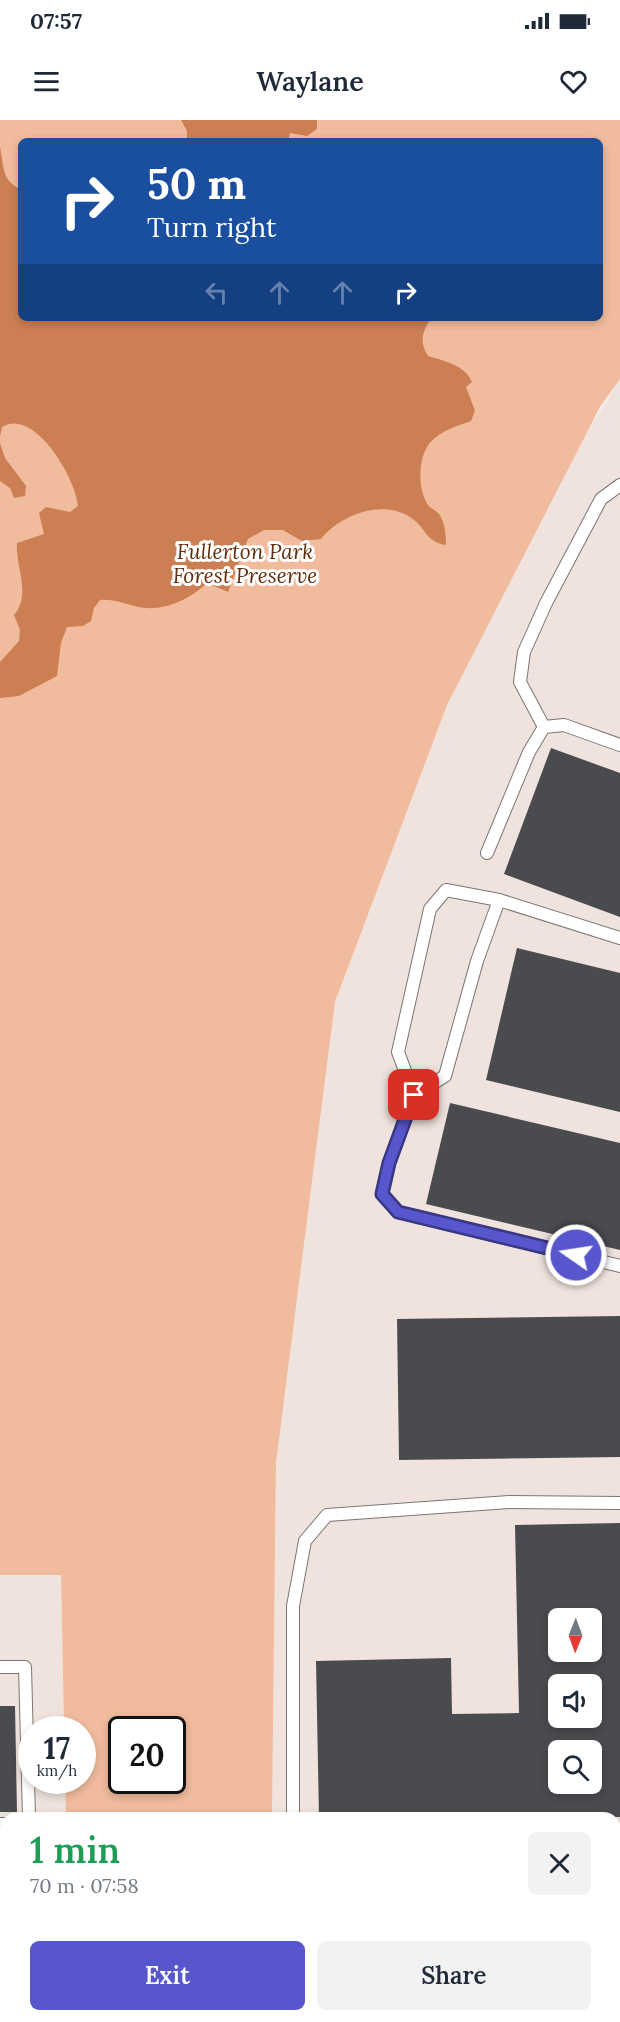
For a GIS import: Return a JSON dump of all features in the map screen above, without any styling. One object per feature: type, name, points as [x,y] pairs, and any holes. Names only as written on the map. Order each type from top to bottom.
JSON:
[{"type":"lane","points":[[544,727],[520,682],[524,652],[546,603],[601,499],[620,485]]},
{"type":"lane","points":[[544,727],[564,725],[620,745]]},
{"type":"lane","points":[[487,853],[529,752],[544,727]]},
{"type":"lane","points":[[414,1095],[398,1052],[430,909],[446,890],[499,900],[620,938]]},
{"type":"lane","points":[[499,900],[477,961],[445,1076],[414,1095],[389,1163],[382,1194],[398,1212],[620,1266]]},
{"type":"lane","points":[[293,1812],[293,1606],[305,1541],[327,1515],[509,1502],[620,1503]]},
{"type":"lane","points":[[0,1667],[25,1668],[28,1812]]},
{"type":"shaded area","points":[[181,120],[317,120],[317,129],[307,136],[290,133],[289,138],[187,138],[187,131]]},
{"type":"shaded area","points":[[0,147],[7,177],[18,188],[18,321],[429,321],[423,337],[425,351],[428,356],[453,365],[469,376],[472,382],[466,387],[475,411],[471,421],[436,437],[427,447],[422,460],[420,476],[422,492],[428,505],[441,517],[445,529],[446,545],[434,541],[410,517],[387,509],[362,512],[350,517],[329,530],[321,539],[302,541],[283,530],[264,530],[248,539],[228,592],[207,583],[184,599],[157,608],[100,600],[94,608],[91,621],[83,626],[67,627],[61,643],[57,676],[19,696],[0,698],[0,662],[19,641],[20,630],[14,615],[22,598],[17,543],[44,534],[39,513],[46,507],[70,512],[78,506],[70,479],[62,463],[40,436],[27,427],[14,424],[2,427],[0,436]]},
{"type":"shaded area","points":[[620,379],[620,1812],[272,1812],[276,1463],[335,1002],[447,705],[551,491]]},
{"type":"shaded area","points":[[0,443],[5,458],[26,486],[25,496],[14,498],[10,488],[0,481]]},
{"type":"shaded area","points":[[0,1575],[61,1575],[64,1716],[18,1716],[18,1794],[65,1794],[66,1812],[0,1812]]},
{"type":"green space","name":"Fullerton Park Forest Preserve","points":[[0,120],[620,120],[620,379],[600,407],[447,705],[335,1002],[276,1463],[272,1812],[66,1812],[65,1794],[96,1794],[96,1716],[64,1716],[61,1575],[0,1575]]},
{"type":"building","points":[[551,748],[620,773],[620,917],[504,874]]},
{"type":"building","points":[[517,948],[620,973],[620,1112],[486,1080]]},
{"type":"building","points":[[450,1103],[620,1143],[620,1250],[426,1204]]},
{"type":"building","points":[[620,1316],[620,1457],[399,1460],[397,1319]]},
{"type":"building","points":[[620,1523],[620,1812],[319,1812],[316,1661],[451,1658],[452,1714],[519,1713],[515,1525]]},
{"type":"building","points":[[0,1706],[15,1706],[17,1812],[0,1812]]},
{"type":"route","points":[[414,1095],[389,1163],[382,1194],[398,1212],[576,1255]]}]
